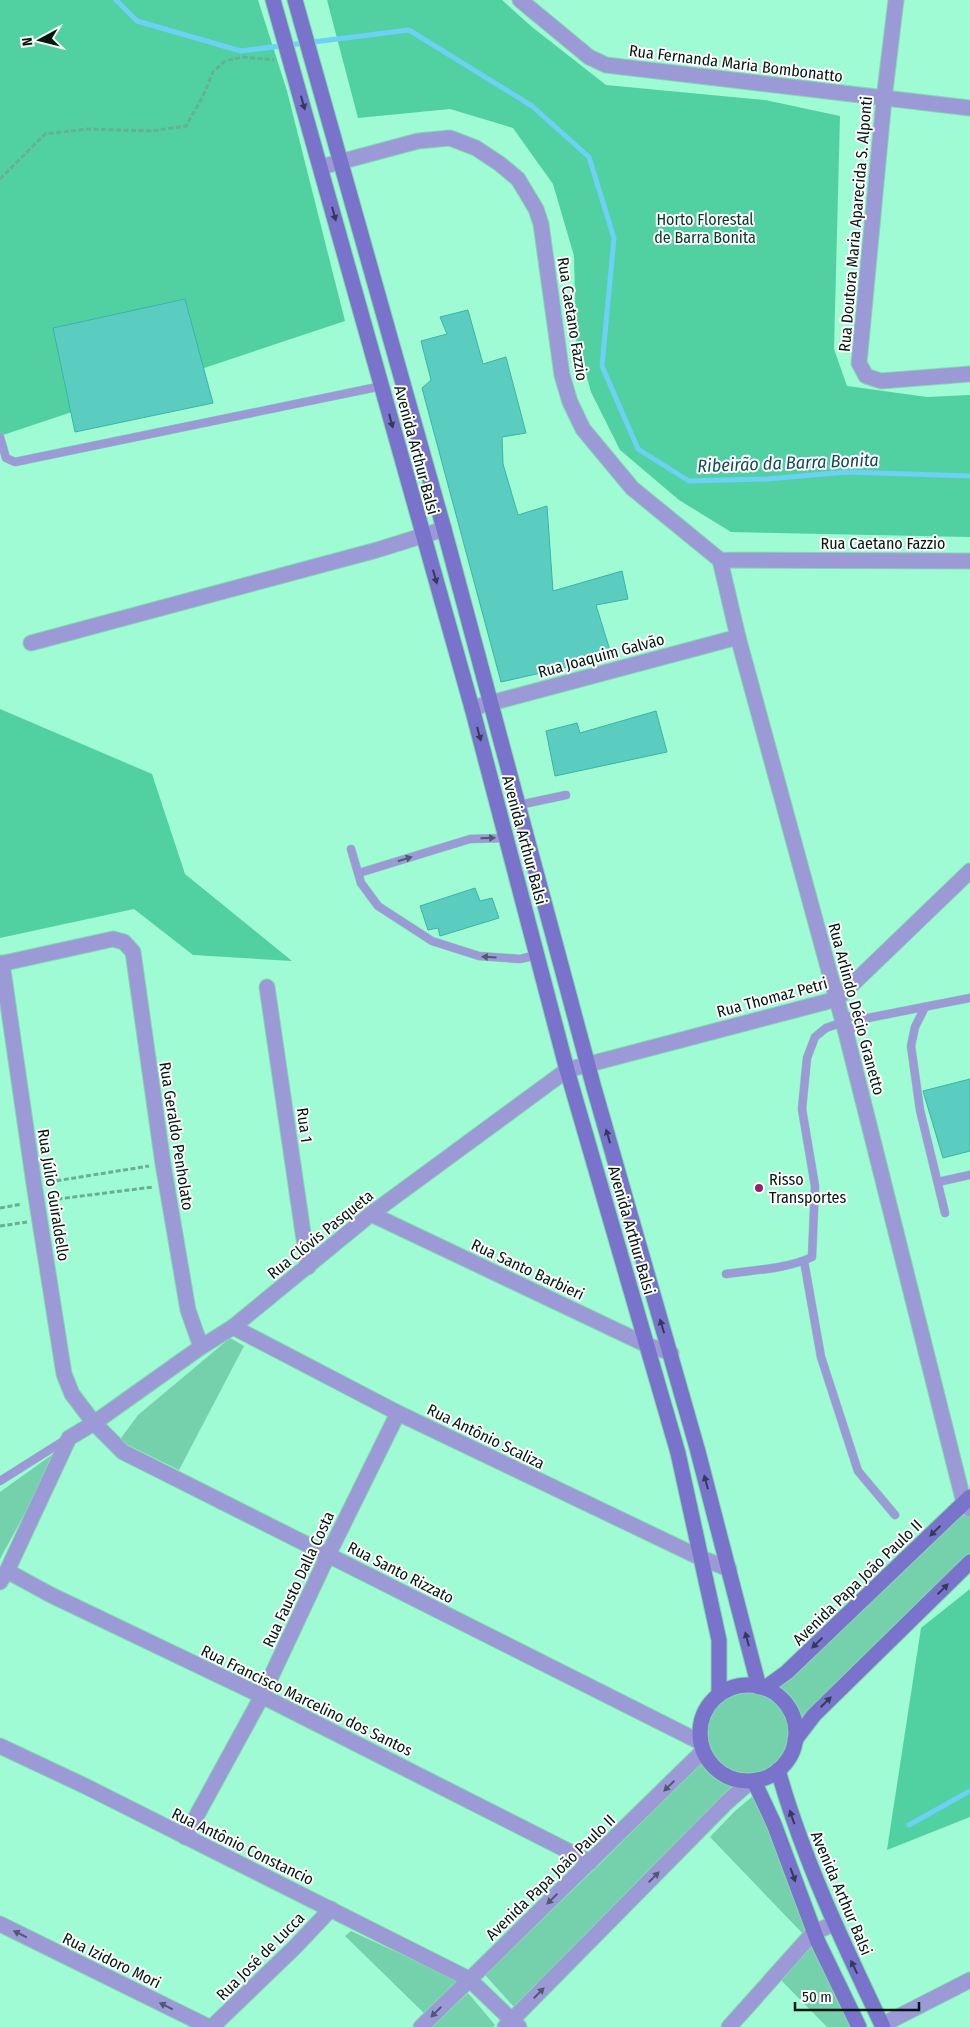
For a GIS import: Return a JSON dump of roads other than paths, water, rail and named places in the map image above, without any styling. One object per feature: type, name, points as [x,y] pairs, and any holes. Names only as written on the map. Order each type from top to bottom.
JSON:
[{"type":"main road","name":"Avenida Arthur Balsi","points":[[273,0],[472,708],[567,1070],[678,1453],[719,1640],[719,1694]]},
{"type":"main road","name":"Avenida Arthur Balsi","points":[[295,0],[492,702],[557,951],[671,1353],[762,1687]]},
{"type":"main road","points":[[537,956],[557,951]]},
{"type":"main road","name":"Avenida Papa João Paulo II","points":[[762,1687],[788,1672],[968,1503]]},
{"type":"main road","points":[[796,1740],[795,1724],[789,1709],[779,1696],[762,1687],[750,1685],[734,1687],[719,1694],[708,1705],[702,1720],[702,1747],[711,1765],[723,1775],[738,1781],[752,1781],[769,1777],[791,1755],[796,1740],[814,1715],[970,1562]]},
{"type":"main road","name":"Avenida Arthur Balsi","points":[[778,1770],[792,1818],[834,1924],[882,2026]]},
{"type":"main road","points":[[752,1781],[774,1824],[814,1932],[859,2027]]},
{"type":"street","name":"Rua Fernanda Maria Bombonatto","points":[[520,0],[589,57],[606,65],[970,108]]},
{"type":"street","name":"Rua Doutora Maria Aparecida S. Alponti","points":[[896,0],[884,98],[859,363],[866,376],[881,381],[970,374]]},
{"type":"street","name":"Rua Caetano Fazzio","points":[[321,167],[418,140],[450,138],[476,148],[518,179],[536,209],[541,224],[562,375],[570,402],[583,429],[632,488],[720,560],[970,561]]},
{"type":"street","points":[[31,643],[377,550],[444,529]]},
{"type":"street","name":"Rua Arlindo Décio Granetto","points":[[720,560],[738,637],[837,999],[956,1467],[968,1503]]},
{"type":"street","name":"Rua Joaquim Galvão","points":[[472,708],[738,637]]},
{"type":"street","name":"Rua Thomaz Petri","points":[[567,1070],[837,999],[970,871]]},
{"type":"street","name":"Rua Geraldo Penholato","points":[[1,964],[113,939],[124,942],[133,952],[163,1164],[188,1310],[201,1347]]},
{"type":"street","name":"Rua Júlio Guiraldello","points":[[1,964],[64,1374],[72,1394],[94,1423]]},
{"type":"street","name":"Rua 1","points":[[267,987],[308,1267]]},
{"type":"street","name":"Rua Clóvis Pasqueta","points":[[69,1438],[94,1423],[201,1347],[233,1327],[371,1214],[567,1070]]},
{"type":"street","name":"Rua Santo Barbieri","points":[[371,1214],[647,1345],[671,1353]]},
{"type":"street","name":"Rua Antônio Scaliza","points":[[233,1327],[398,1413],[701,1558],[729,1569]]},
{"type":"street","name":"Rua Fausto Dalla Costa","points":[[185,1837],[262,1696],[328,1555],[398,1413]]},
{"type":"street","name":"Rua Santo Rizzato","points":[[94,1423],[123,1452],[702,1747]]},
{"type":"street","points":[[3,1576],[69,1438]]},
{"type":"street","name":"Rua Francisco Marcelino dos Santos","points":[[3,1576],[51,1595],[262,1696],[590,1862]]},
{"type":"street","name":"Rua Antônio Constancio","points":[[0,1746],[85,1786],[469,1979],[512,2025]]},
{"type":"street","name":"Avenida Papa João Paulo II","points":[[421,2027],[590,1862],[702,1747]]},
{"type":"street","points":[[512,2025],[727,1802],[752,1781]]},
{"type":"street","name":"Rua José de Lucca","points":[[211,2027],[294,1948],[331,1909]]},
{"type":"street","name":"Rua Izidoro Mori","points":[[0,1924],[211,2027]]},
{"type":"street","points":[[729,2027],[814,1932],[834,1924]]},
{"type":"street","points":[[882,2026],[970,1980]]},
{"type":"lane","points":[[0,438],[6,458],[15,462],[382,386]]},
{"type":"lane","points":[[519,806],[566,795]]},
{"type":"lane","points":[[359,873],[470,839],[506,838]]},
{"type":"lane","points":[[351,849],[361,882],[378,906],[432,941],[479,956],[520,959],[537,956]]},
{"type":"lane","points":[[726,1274],[804,1261],[812,1257],[815,1186],[802,1109],[807,1058],[815,1037],[826,1028],[970,998]]},
{"type":"lane","points":[[925,1007],[915,1027],[911,1046],[920,1110],[945,1213]]},
{"type":"lane","points":[[843,1024],[868,1018]]},
{"type":"lane","points":[[938,1182],[970,1175]]},
{"type":"lane","points":[[804,1261],[821,1357],[858,1472],[895,1515]]},
{"type":"lane","points":[[0,1481],[69,1438]]},
{"type":"waterway","name":"Ribeirão da Barra Bonita","points":[[116,0],[137,21],[241,51],[409,30],[532,106],[589,157],[614,238],[602,366],[638,449],[689,481],[767,479],[847,472],[970,476]]},
{"type":"waterway","points":[[909,1825],[970,1791]]},
{"type":"place","name":"Risso Transportes","points":[[759,1188]]},
{"type":"park label","name":"Horto Florestal de Barra Bonita","points":[[705,228]]}]
